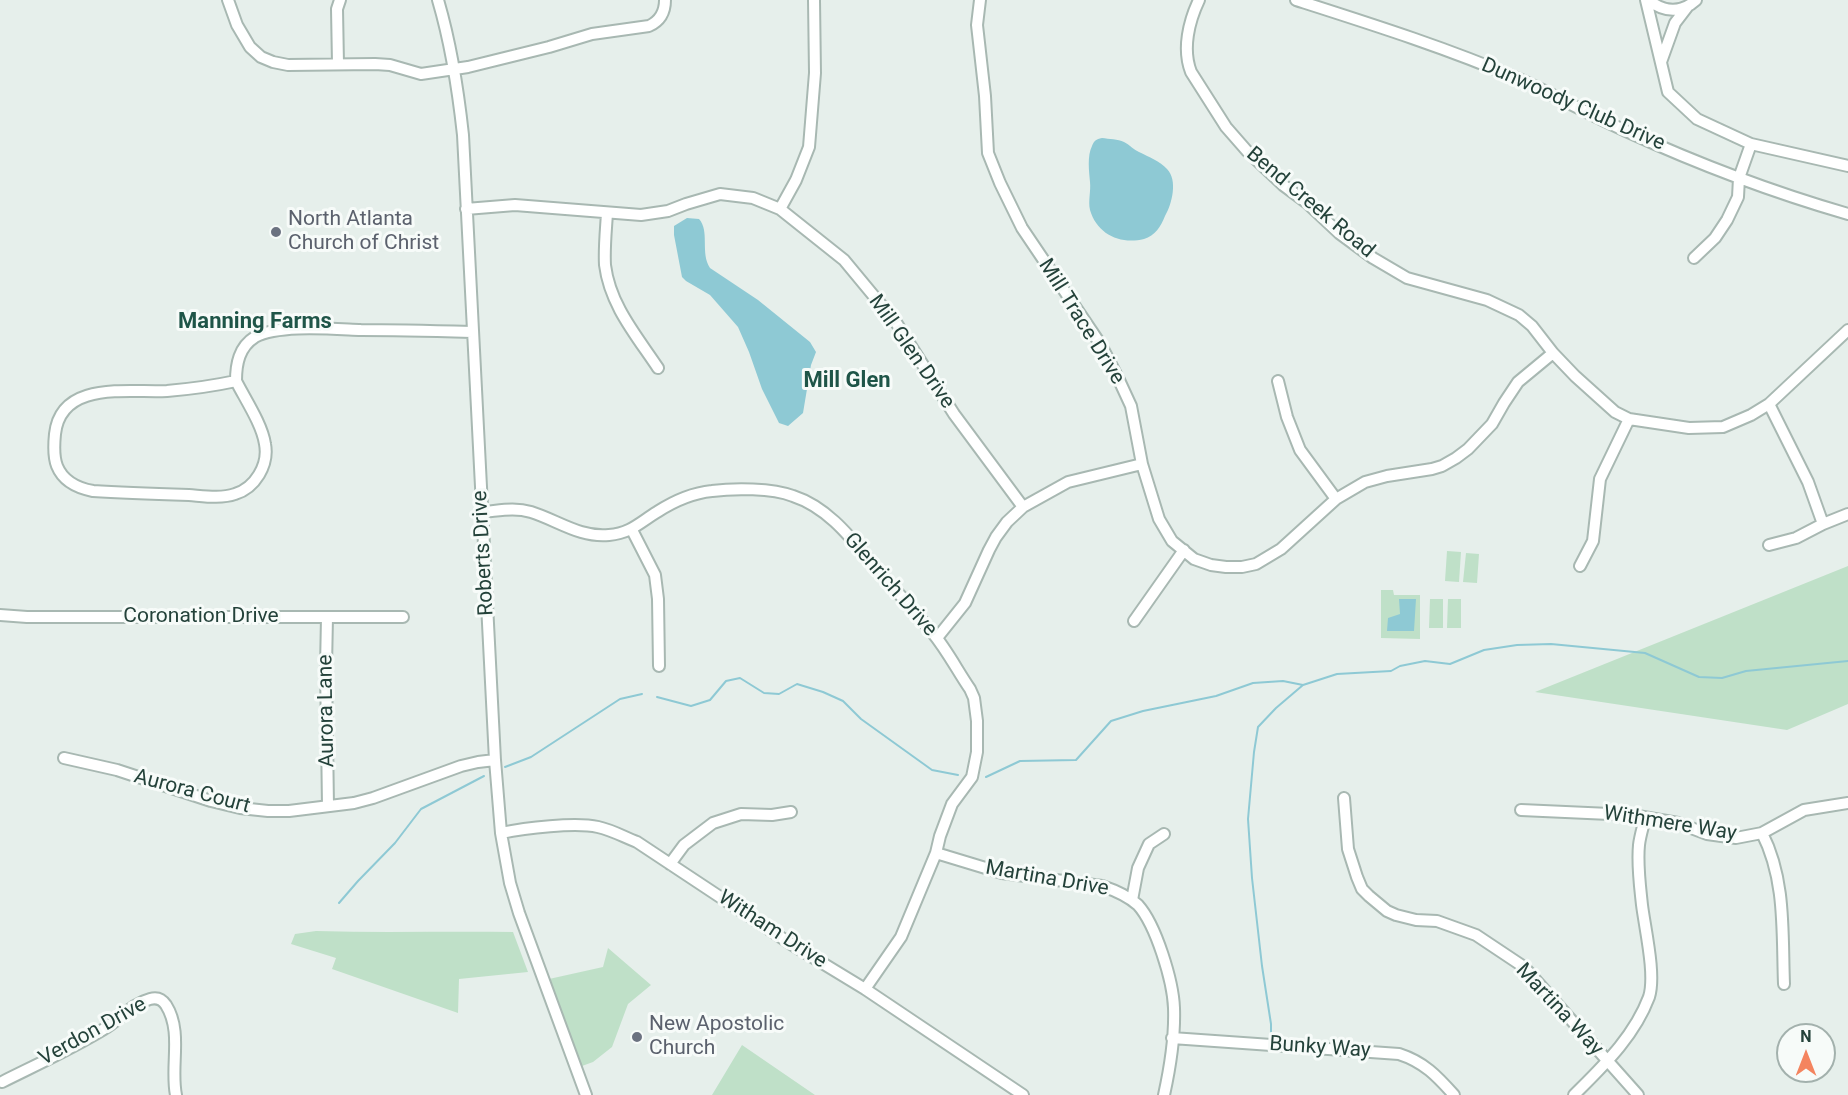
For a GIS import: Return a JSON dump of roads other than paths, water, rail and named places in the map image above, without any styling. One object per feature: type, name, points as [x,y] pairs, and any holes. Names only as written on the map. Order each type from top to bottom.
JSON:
[{"type":"street","points":[[228,0],[242,35],[250,47],[261,57],[273,62],[288,65],[390,65],[421,74],[457,69],[592,34],[649,26],[657,23],[663,13],[666,0]]},
{"type":"street","points":[[338,64],[337,9],[340,0]]},
{"type":"street","name":"Roberts Drive","points":[[438,0],[457,69],[495,760],[504,855],[519,913],[586,1095]]},
{"type":"street","points":[[780,209],[796,180],[809,147],[815,73],[814,0]]},
{"type":"street","name":"Mill Trace Drive","points":[[980,0],[977,25],[985,96],[988,153],[1022,228],[1101,345],[1119,380],[1131,406],[1142,464],[1153,503],[1172,541],[1194,559],[1211,564],[1242,567],[1256,564],[1281,549],[1336,499],[1373,479],[1432,469],[1456,458],[1492,424],[1518,382],[1553,353]]},
{"type":"street","name":"Bend Creek Road","points":[[1199,0],[1190,22],[1188,65],[1226,127],[1265,169],[1306,202],[1339,233],[1373,258],[1407,278],[1487,300],[1519,315],[1532,326],[1553,353],[1596,396],[1629,419],[1689,428],[1723,427],[1751,416],[1769,404],[1848,330]]},
{"type":"street","name":"Dunwoody Club Drive","points":[[1296,0],[1460,55],[1521,80],[1626,131],[1739,178],[1848,214]]},
{"type":"street","points":[[1648,0],[1658,7],[1670,10],[1692,3]]},
{"type":"street","points":[[1648,0],[1668,92],[1697,118],[1751,144],[1848,166]]},
{"type":"street","points":[[1661,62],[1675,23],[1692,3]]},
{"type":"street","points":[[1694,258],[1715,238],[1727,220],[1738,197],[1739,178],[1751,144]]},
{"type":"street","name":"Mill Glen Drive","points":[[466,209],[515,205],[641,215],[668,211],[720,194],[753,198],[780,209],[844,260],[897,324],[954,414],[1023,507]]},
{"type":"street","points":[[607,213],[605,264],[613,295],[618,309],[658,368]]},
{"type":"street","points":[[236,381],[223,385],[187,389],[110,391],[79,398],[69,403],[58,419],[54,459],[58,469],[67,481],[79,488],[93,491],[233,495],[245,489],[262,470],[266,454],[262,434],[236,381],[238,357],[253,339],[264,333],[280,330],[472,332]]},
{"type":"street","points":[[1278,381],[1287,417],[1300,450],[1336,499]]},
{"type":"street","points":[[1769,404],[1808,482],[1823,524]]},
{"type":"street","points":[[1580,566],[1593,541],[1600,478],[1629,419]]},
{"type":"street","points":[[937,638],[965,603],[996,537],[1007,522],[1023,507],[1068,482],[1142,464]]},
{"type":"street","name":"Glenrich Drive","points":[[481,512],[514,509],[529,512],[590,535],[612,535],[632,530],[654,513],[689,495],[738,490],[793,495],[830,517],[937,638],[974,698],[977,752],[972,777],[952,804],[936,853],[901,937],[865,989]]},
{"type":"street","points":[[1769,545],[1796,538],[1848,514]]},
{"type":"street","points":[[632,530],[655,575],[658,599],[659,666]]},
{"type":"street","points":[[1134,621],[1184,550]]},
{"type":"street","name":"Coronation Drive","points":[[0,615],[27,618],[403,617]]},
{"type":"street","name":"Aurora Lane","points":[[327,617],[328,806]]},
{"type":"street","name":"Aurora Court","points":[[64,758],[117,770],[177,791],[240,808],[289,811],[363,801],[461,766],[495,760]]},
{"type":"street","name":"Martina Way","points":[[1344,798],[1348,849],[1362,889],[1369,897],[1396,915],[1416,920],[1437,921],[1476,935],[1524,968],[1638,1095]]},
{"type":"street","name":"Withmere Way","points":[[1521,810],[1632,815],[1678,823],[1707,834],[1736,838],[1762,833],[1804,810],[1848,803]]},
{"type":"street","points":[[670,864],[684,845],[712,823],[741,814],[772,815],[791,812]]},
{"type":"street","points":[[1574,1095],[1627,1040],[1649,996],[1651,983],[1639,868],[1639,846],[1645,818]]},
{"type":"street","name":"Witham Drive","points":[[501,832],[586,825],[599,827],[637,842],[791,944],[865,989],[1023,1095]]},
{"type":"street","points":[[1762,833],[1772,851],[1781,896],[1784,984]]},
{"type":"street","points":[[1132,900],[1138,868],[1149,844],[1164,834]]},
{"type":"street","name":"Martina Drive","points":[[936,853],[1002,873],[1102,886],[1132,900],[1153,928],[1165,965],[1174,1008],[1164,1095]]},
{"type":"street","name":"Verdon Drive","points":[[2,1082],[84,1041],[108,1027],[124,1012],[153,998],[161,999],[171,1016],[175,1034],[173,1080],[176,1095]]},
{"type":"street","name":"Bunky Way","points":[[1172,1038],[1399,1054],[1414,1059],[1428,1068],[1454,1095]]},
{"type":"water","points":[[1102,138],[1124,142],[1154,159],[1170,174],[1173,192],[1170,205],[1159,227],[1148,238],[1118,239],[1104,231],[1093,218],[1089,207],[1090,150],[1097,140]]},
{"type":"water","points":[[687,218],[699,219],[702,224],[707,262],[710,268],[758,300],[810,342],[816,352],[811,365],[803,413],[788,426],[779,423],[762,389],[738,327],[710,295],[682,277],[674,226]]},
{"type":"water","points":[[1399,599],[1416,599],[1414,631],[1387,631],[1388,618],[1400,614]]},
{"type":"waterway","points":[[1271,1038],[1252,878],[1248,819],[1254,752],[1258,727],[1303,685],[1337,674],[1391,671],[1400,666],[1425,661],[1450,664],[1484,650],[1517,645],[1551,644],[1645,653],[1699,677],[1722,678],[1746,671],[1848,661]]},
{"type":"waterway","points":[[657,697],[691,706],[710,700],[726,681],[740,678],[764,693],[779,694],[797,684],[843,701],[861,719],[932,770],[958,775]]},
{"type":"waterway","points":[[986,777],[1020,761],[1076,760],[1111,721],[1143,711],[1216,696],[1253,683],[1283,681],[1303,685]]},
{"type":"waterway","points":[[505,767],[531,757],[620,699],[642,694]]},
{"type":"waterway","points":[[339,903],[395,843],[421,809],[484,776]]},
{"type":"place","name":"North Atlanta Church of Christ","points":[[276,232]]},
{"type":"place","name":"New Apostolic Church","points":[[637,1037]]},
{"type":"district","name":"Manning Farms","points":[[255,322]]},
{"type":"district","name":"Mill Glen","points":[[847,381]]}]
